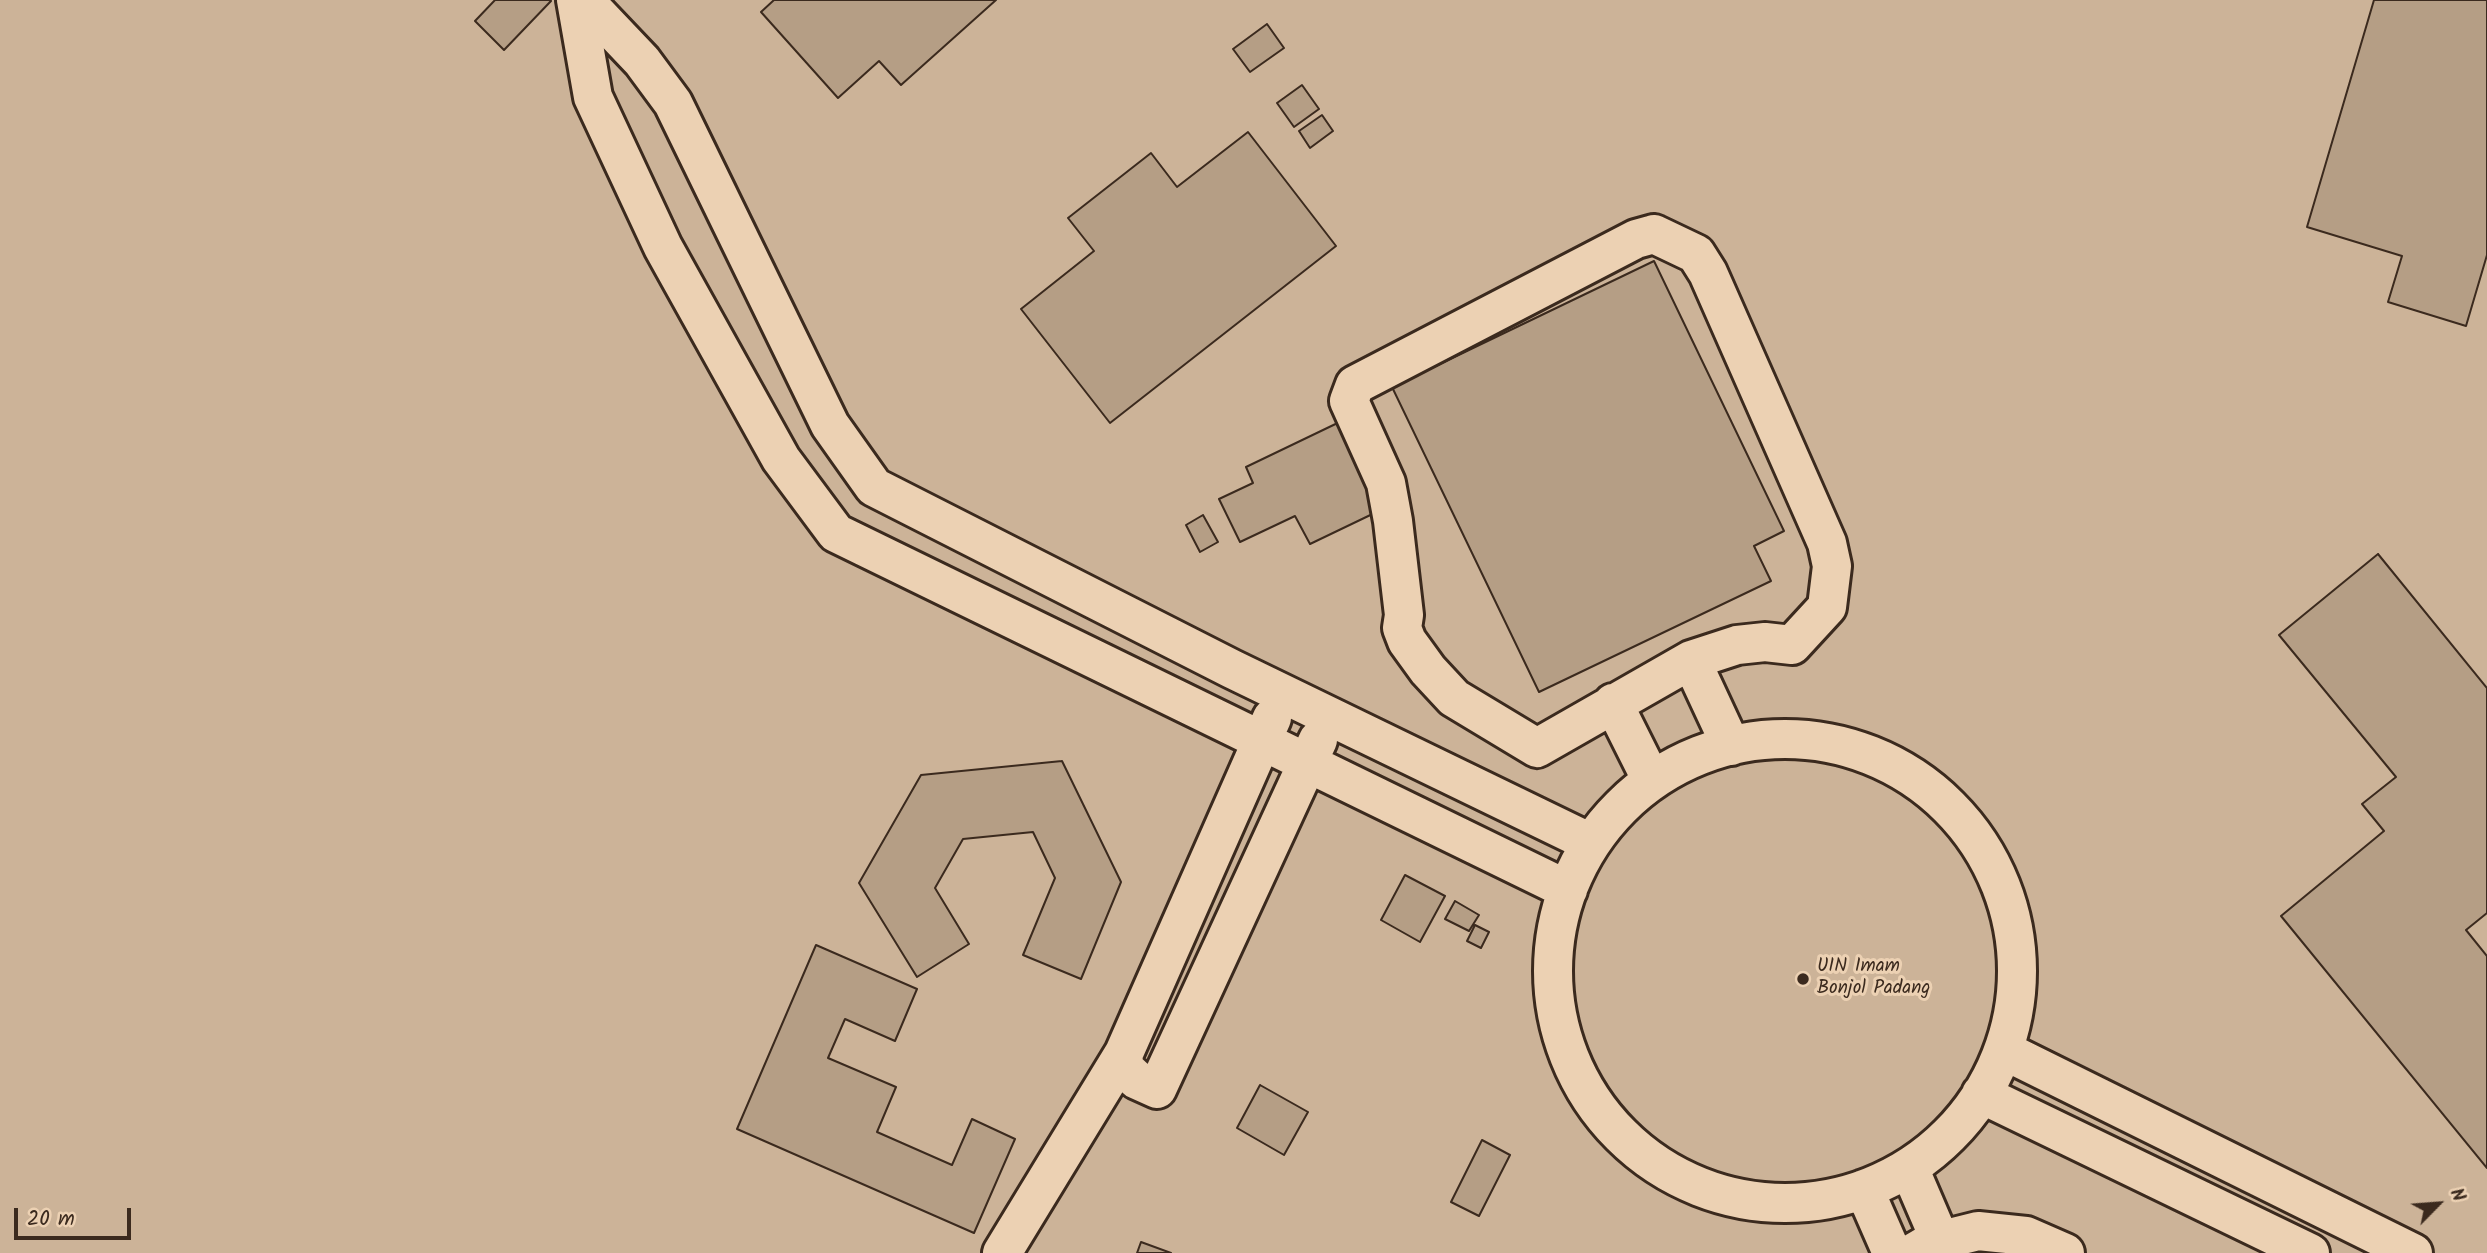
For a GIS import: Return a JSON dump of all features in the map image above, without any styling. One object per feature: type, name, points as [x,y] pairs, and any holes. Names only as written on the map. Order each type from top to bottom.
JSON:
[{"type":"street","points":[[576,0],[593,97],[663,247],[781,460],[836,533],[1568,890]]},
{"type":"street","points":[[584,0],[642,61],[673,103],[830,425],[874,487],[1283,694],[1591,843]]},
{"type":"street","points":[[1654,234],[1696,254],[1708,273],[1827,543],[1832,566],[1827,607],[1792,645],[1765,642],[1737,645],[1691,660],[1613,703],[1537,748],[1454,698],[1428,670],[1407,641],[1402,628],[1404,615],[1386,483],[1349,401],[1354,386],[1636,239],[1654,234]]},
{"type":"street","points":[[1691,660],[1731,746]]},
{"type":"street","points":[[1002,1253],[1124,1053],[1283,694]]},
{"type":"street","points":[[1613,703],[1652,781]]},
{"type":"street","points":[[1124,1053],[1124,1067],[1137,1080],[1157,1088],[1329,716]]},
{"type":"street","points":[[1769,737],[1846,745],[1915,777],[1972,831],[2007,899],[2011,924],[2018,975],[2005,1051],[1968,1118],[1910,1170],[1840,1200],[1762,1205],[1688,1185],[1624,1141],[1577,1079],[1554,1004],[1555,928],[1581,855],[1629,794],[1652,781],[1695,754],[1769,737]]},
{"type":"street","points":[[2005,1051],[2413,1253]]},
{"type":"street","points":[[1981,1094],[2310,1253]]},
{"type":"street","points":[[1910,1170],[1927,1247],[1978,1231],[2026,1236],[2065,1253]]},
{"type":"street","points":[[1864,1189],[1892,1253]]},
{"type":"shaded area","points":[[0,0],[2487,0],[2487,1253],[0,1253]]},
{"type":"building","points":[[495,0],[551,1],[504,50],[475,21]]},
{"type":"building","points":[[774,0],[996,0],[901,85],[879,61],[838,98],[761,12]]},
{"type":"building","points":[[2374,0],[2487,0],[2487,255],[2466,326],[2388,302],[2402,256],[2307,227]]},
{"type":"building","points":[[1267,24],[1284,48],[1250,72],[1233,49]]},
{"type":"building","points":[[1302,85],[1319,109],[1294,127],[1277,103]]},
{"type":"building","points":[[1322,115],[1333,131],[1310,148],[1299,131]]},
{"type":"building","points":[[1248,132],[1336,246],[1110,423],[1021,309],[1094,251],[1068,218],[1151,153],[1177,187]]},
{"type":"building","points":[[1654,261],[1784,531],[1754,546],[1771,581],[1539,692],[1392,387]]},
{"type":"building","points":[[1348,418],[1385,508],[1310,544],[1295,516],[1240,542],[1219,499],[1253,483],[1246,467]]},
{"type":"building","points":[[1203,515],[1218,542],[1200,552],[1186,525]]},
{"type":"building","points":[[2378,554],[2487,688],[2487,913],[2466,930],[2487,956],[2487,1168],[2281,916],[2384,831],[2362,804],[2396,777],[2279,635]]},
{"type":"building","points":[[1062,761],[1121,882],[1081,979],[1023,955],[1055,878],[1033,832],[963,839],[935,888],[969,944],[917,977],[859,883],[921,775]]},
{"type":"building","points":[[1405,875],[1445,896],[1420,942],[1381,920]]},
{"type":"building","points":[[1455,901],[1479,915],[1469,931],[1445,919]]},
{"type":"building","points":[[1475,925],[1489,932],[1481,948],[1467,941]]},
{"type":"building","points":[[816,945],[917,989],[895,1041],[845,1019],[828,1058],[896,1087],[877,1132],[952,1165],[972,1119],[1015,1139],[974,1233],[737,1129]]},
{"type":"building","points":[[1260,1085],[1308,1112],[1284,1155],[1237,1128]]},
{"type":"building","points":[[1482,1140],[1510,1155],[1479,1216],[1451,1202]]},
{"type":"building","points":[[1141,1242],[1171,1253],[1137,1253]]},
{"type":"place","name":"UIN Imam Bonjol Padang","points":[[1803,979]]}]
